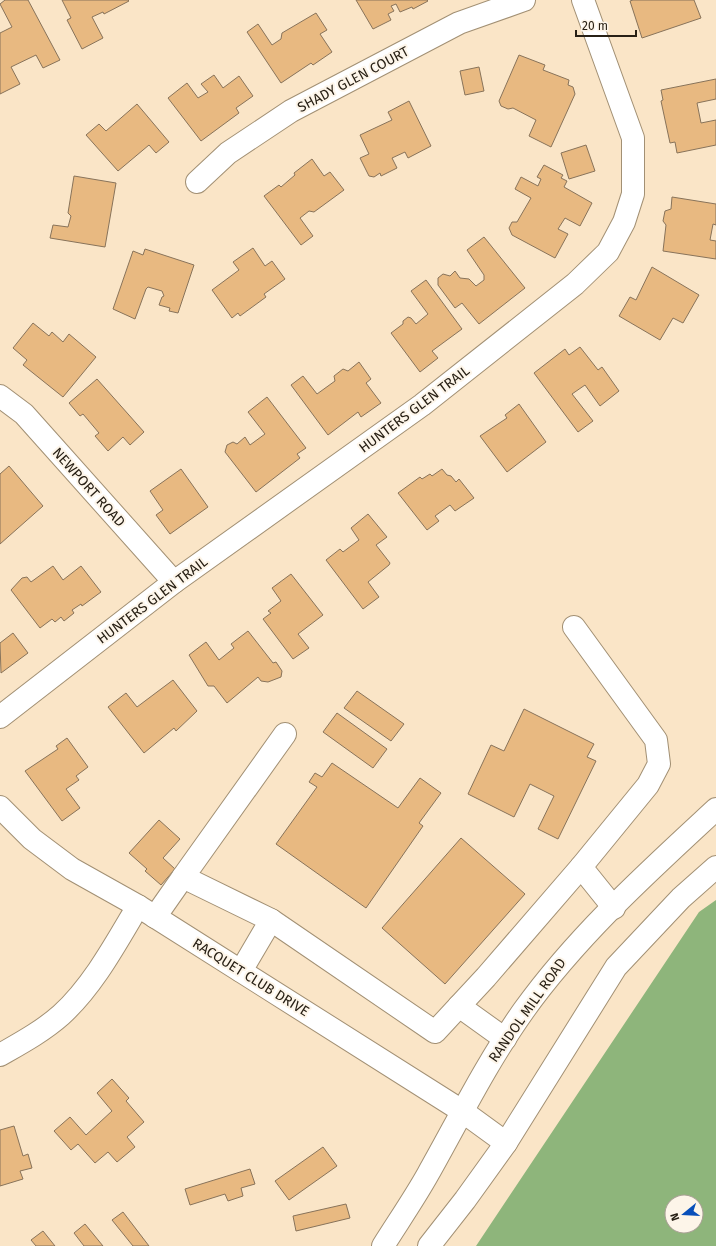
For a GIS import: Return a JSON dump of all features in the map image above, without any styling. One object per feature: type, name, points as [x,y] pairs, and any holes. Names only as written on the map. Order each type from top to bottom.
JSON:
[{"type":"street","name":"SHADY GLEN COURT","points":[[197,182],[228,153],[291,111],[459,23],[524,0]]},
{"type":"street","name":"HUNTERS GLEN TRAIL","points":[[0,717],[174,582],[422,405],[575,284],[608,252],[624,222],[633,194],[633,138],[582,0]]},
{"type":"street","name":"NEWPORT ROAD","points":[[0,396],[24,414],[174,582]]},
{"type":"street","points":[[183,877],[270,920],[435,1032],[581,867],[648,785],[659,764],[656,740],[574,627]]},
{"type":"street","points":[[0,1055],[26,1039],[61,1014],[99,971],[147,911],[183,877],[284,734]]},
{"type":"street","name":"RACQUET CLUB DRIVE","points":[[0,807],[32,839],[72,869],[147,911],[462,1111],[506,1143]]},
{"type":"street","name":"RANDOL MILL ROAD","points":[[383,1246],[427,1175],[476,1085],[524,1010],[570,952],[716,809]]},
{"type":"street","points":[[581,867],[614,908]]},
{"type":"street","points":[[429,1246],[465,1200],[506,1143],[616,967],[681,898],[716,867]]},
{"type":"street","points":[[241,971],[270,920]]},
{"type":"street","points":[[459,1006],[505,1039]]},
{"type":"green space","points":[[716,900],[716,1246],[476,1246],[699,912]]},
{"type":"building","points":[[5,0],[28,0],[60,60],[43,68],[36,55],[11,67],[20,84],[0,94],[0,33],[12,27],[0,4]]},
{"type":"building","points":[[62,0],[129,1],[104,14],[103,12],[92,17],[103,38],[82,49],[67,20],[71,18]]},
{"type":"building","points":[[356,0],[428,1],[413,9],[412,7],[400,12],[396,4],[391,6],[394,11],[388,14],[391,20],[373,29]]},
{"type":"building","points":[[694,0],[701,18],[642,38],[630,1]]},
{"type":"building","points":[[316,13],[327,30],[320,34],[332,52],[313,65],[311,63],[281,83],[247,32],[258,24],[272,45],[281,39],[282,33]]},
{"type":"building","points":[[519,55],[545,65],[543,70],[569,80],[568,85],[573,87],[575,94],[551,147],[529,136],[536,120],[513,108],[508,109],[501,106],[499,101]]},
{"type":"building","points":[[479,67],[484,91],[465,95],[460,71]]},
{"type":"building","points":[[214,75],[223,88],[239,76],[253,96],[236,108],[239,113],[201,141],[168,98],[187,83],[198,98],[208,92],[201,84]]},
{"type":"building","points":[[716,79],[716,99],[697,103],[701,123],[716,120],[716,145],[677,153],[675,142],[670,143],[661,101],[663,100],[661,90]]},
{"type":"building","points":[[409,101],[431,146],[408,158],[405,152],[392,158],[397,168],[381,176],[380,173],[374,177],[369,176],[360,158],[369,154],[360,135],[392,120],[388,112]]},
{"type":"building","points":[[137,104],[169,142],[156,153],[149,145],[118,171],[86,135],[99,124],[106,131]]},
{"type":"building","points":[[586,145],[595,171],[569,179],[561,153]]},
{"type":"building","points":[[312,159],[324,176],[330,172],[344,190],[314,212],[309,211],[300,218],[313,236],[301,245],[264,196],[279,185],[281,187],[295,175],[294,173]]},
{"type":"building","points":[[544,165],[563,175],[561,178],[567,181],[564,187],[592,203],[580,226],[565,218],[558,229],[568,234],[555,258],[512,235],[509,228],[512,222],[517,222],[531,198],[515,189],[521,177],[538,186],[541,179],[537,177]]},
{"type":"building","points":[[74,176],[116,183],[105,247],[50,238],[53,225],[68,227],[71,216],[68,213]]},
{"type":"building","points":[[672,197],[716,204],[716,225],[713,224],[710,240],[716,241],[716,259],[663,251],[666,225],[663,221],[665,211],[671,209]]},
{"type":"building","points":[[484,237],[525,288],[479,324],[462,303],[455,308],[438,285],[438,278],[443,274],[450,276],[455,271],[460,278],[469,279],[476,286],[484,280],[484,275],[467,250]]},
{"type":"building","points":[[253,248],[265,266],[272,261],[285,279],[264,294],[266,297],[240,316],[238,313],[232,318],[212,290],[239,270],[233,262]]},
{"type":"building","points":[[145,249],[194,265],[178,313],[169,311],[170,308],[159,305],[162,297],[164,296],[162,291],[148,287],[135,319],[113,309],[133,251],[143,255]]},
{"type":"building","points":[[652,267],[699,295],[683,323],[673,318],[660,340],[619,316],[630,297],[636,300]]},
{"type":"building","points":[[426,280],[462,329],[432,351],[438,358],[420,372],[391,333],[403,324],[403,321],[408,317],[411,318],[416,324],[428,314],[411,291]]},
{"type":"building","points":[[33,323],[49,336],[52,332],[63,342],[69,334],[96,357],[63,397],[23,365],[27,360],[13,348]]},
{"type":"building","points":[[580,347],[598,370],[602,367],[619,391],[600,406],[585,385],[572,394],[593,421],[578,432],[534,373],[565,349],[569,355]]},
{"type":"building","points":[[359,362],[371,379],[366,383],[381,403],[361,417],[358,412],[328,435],[291,385],[303,376],[317,394],[335,381],[334,376],[343,369],[348,371]]},
{"type":"building","points":[[97,379],[144,432],[130,445],[123,437],[108,451],[95,436],[99,433],[83,414],[80,416],[69,403]]},
{"type":"building","points":[[267,397],[306,448],[297,454],[300,458],[256,492],[225,452],[227,445],[233,442],[237,444],[245,437],[250,445],[265,434],[248,412]]},
{"type":"building","points":[[519,404],[546,442],[507,472],[480,436],[507,418],[505,415]]},
{"type":"building","points":[[9,466],[43,506],[0,544],[0,474]]},
{"type":"building","points":[[181,469],[208,507],[170,534],[156,515],[163,510],[150,491]]},
{"type":"building","points":[[442,469],[456,482],[459,479],[474,498],[455,511],[450,505],[435,516],[439,521],[427,530],[398,493],[420,477],[422,479],[430,474],[432,476]]},
{"type":"building","points":[[368,514],[387,537],[376,545],[390,563],[368,582],[379,597],[363,609],[326,560],[340,549],[343,552],[359,540],[351,528]]},
{"type":"building","points":[[53,566],[63,580],[81,566],[101,592],[82,606],[81,604],[72,610],[74,613],[64,621],[61,617],[55,622],[52,619],[40,628],[11,590],[22,578],[27,577],[31,582]]},
{"type":"building","points":[[291,574],[323,615],[298,634],[309,648],[293,659],[263,619],[271,613],[268,611],[281,601],[272,588]]},
{"type":"building","points":[[248,631],[273,663],[276,662],[282,671],[281,677],[268,682],[261,681],[258,677],[227,703],[214,686],[208,686],[189,655],[206,642],[219,660],[234,648],[231,644]]},
{"type":"building","points":[[13,633],[28,653],[1,673],[0,643]]},
{"type":"building","points":[[173,680],[197,711],[176,731],[174,728],[144,753],[108,707],[126,693],[137,707]]},
{"type":"building","points":[[357,691],[404,724],[391,741],[344,708]]},
{"type":"building","points":[[524,709],[594,744],[587,757],[596,761],[558,839],[538,829],[554,796],[530,784],[514,817],[468,794],[491,745],[504,751]]},
{"type":"building","points":[[337,713],[387,749],[373,768],[323,732]]},
{"type":"building","points":[[67,738],[88,767],[76,776],[79,780],[66,789],[80,808],[62,821],[25,771],[58,749],[56,746]]},
{"type":"building","points":[[332,763],[398,808],[420,778],[441,793],[419,823],[423,826],[366,908],[276,844],[317,787],[309,782],[315,773],[322,777]]},
{"type":"building","points":[[159,820],[180,839],[163,858],[175,869],[161,885],[145,871],[147,869],[129,853]]},
{"type":"building","points":[[461,838],[525,894],[445,984],[382,928]]},
{"type":"building","points":[[112,1079],[129,1098],[126,1101],[144,1122],[127,1137],[135,1147],[117,1162],[108,1152],[95,1163],[78,1144],[71,1150],[54,1131],[70,1117],[86,1135],[112,1111],[97,1093]]},
{"type":"building","points":[[14,1126],[23,1156],[28,1154],[32,1168],[20,1171],[23,1179],[0,1186],[0,1130]]},
{"type":"building","points":[[323,1147],[337,1166],[289,1200],[275,1181]]},
{"type":"building","points":[[250,1169],[255,1184],[241,1188],[243,1196],[228,1201],[225,1194],[190,1205],[185,1189]]},
{"type":"building","points":[[346,1204],[350,1218],[296,1231],[293,1216]]},
{"type":"building","points":[[123,1212],[149,1246],[133,1246],[112,1220]]},
{"type":"building","points":[[85,1224],[103,1246],[84,1246],[74,1233]]},
{"type":"building","points":[[43,1231],[55,1246],[36,1246],[31,1240]]}]
